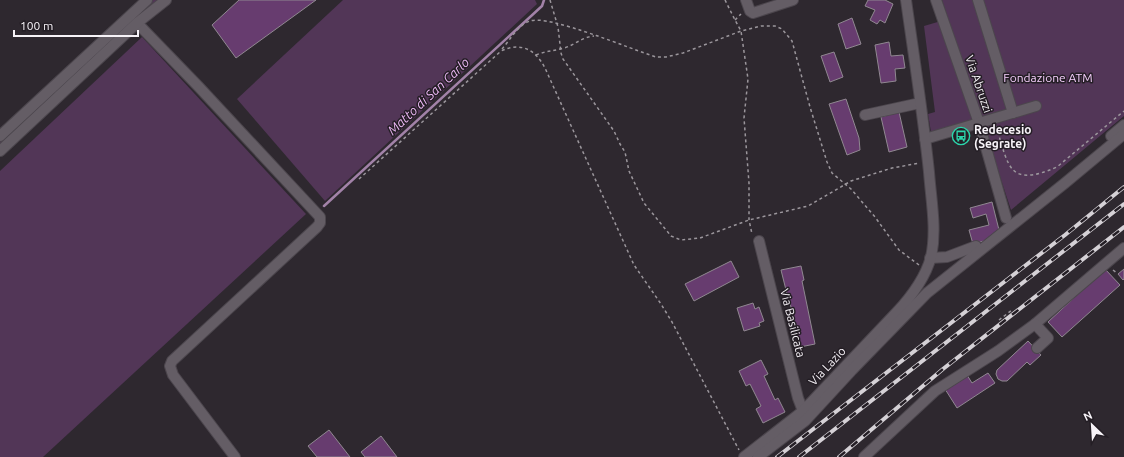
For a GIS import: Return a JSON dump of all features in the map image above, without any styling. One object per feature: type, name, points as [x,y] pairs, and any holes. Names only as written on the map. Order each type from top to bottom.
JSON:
[{"type":"street","points":[[0,136],[147,0]]},
{"type":"street","points":[[0,151],[138,23],[166,0]]},
{"type":"street","points":[[746,0],[752,13],[793,0]]},
{"type":"street","points":[[906,0],[928,161],[934,228],[930,258],[926,270]]},
{"type":"street","name":"Via Abruzzi","points":[[925,139],[979,123],[936,0]]},
{"type":"street","points":[[978,0],[1013,113]]},
{"type":"street","points":[[138,23],[320,217],[320,223],[317,227],[172,362],[170,366],[173,375],[235,457]]},
{"type":"street","points":[[865,115],[920,103]]},
{"type":"street","points":[[1006,218],[979,123],[1036,106]]},
{"type":"street","points":[[1022,218],[1040,195],[1124,125]]},
{"type":"street","points":[[758,457],[805,421],[927,293],[1022,218],[1124,134]]},
{"type":"street","name":"Via Basilicata","points":[[759,241],[798,398],[803,411]]},
{"type":"street","points":[[930,258],[947,257],[976,246]]},
{"type":"street","points":[[864,457],[935,391],[998,351],[1036,324],[1124,248]]},
{"type":"street","name":"Via Lazio","points":[[742,454],[803,411],[907,301],[919,284],[926,270]]},
{"type":"street","points":[[1036,324],[1048,338],[1037,348]]},
{"type":"path","points":[[550,0],[557,22],[561,53],[566,64],[614,131],[625,152],[629,171],[644,203],[671,236],[681,240],[700,238],[749,220],[808,206],[845,184],[862,177],[928,161]]},
{"type":"path","points":[[725,0],[734,20],[742,31],[748,79],[744,118],[749,183],[749,220],[751,232],[759,241]]},
{"type":"path","points":[[359,179],[501,51],[517,32],[529,21],[540,20],[557,22],[656,57],[666,57],[683,53],[742,31],[761,26],[775,26],[782,29],[792,41],[810,107],[827,162],[832,173],[851,189],[899,250],[926,270]]},
{"type":"path","points":[[536,55],[549,50],[565,48],[588,37],[596,36]]},
{"type":"path","points":[[501,51],[510,47],[518,47],[528,50],[536,55],[544,68],[634,265],[672,322],[742,454]]},
{"type":"path","points":[[993,119],[1008,166],[1020,175],[1028,176],[1057,167],[1124,111]]},
{"type":"path","points":[[999,320],[1012,310]]},
{"type":"green space","points":[[152,0],[158,0],[0,146],[0,140]]},
{"type":"green space","points":[[343,0],[535,0],[537,4],[325,201],[237,99]]},
{"type":"green space","name":"Fondazione ATM","points":[[942,0],[1124,0],[1124,116],[1011,210]]},
{"type":"green space","points":[[941,21],[973,121],[931,132],[928,114],[935,112],[924,26]]},
{"type":"green space","points":[[142,37],[306,214],[43,457],[0,457],[0,171]]},
{"type":"building","points":[[239,0],[316,0],[236,58],[212,25]]},
{"type":"building","points":[[868,0],[885,0],[893,4],[885,23],[880,20],[877,24],[870,20],[875,10],[865,6]]},
{"type":"building","points":[[852,18],[861,44],[846,49],[838,24]]},
{"type":"building","points":[[889,42],[891,56],[903,55],[905,68],[895,69],[896,81],[881,83],[875,45]]},
{"type":"building","points":[[834,52],[843,77],[830,82],[821,56]]},
{"type":"building","points":[[846,99],[859,138],[860,150],[847,155],[829,104]]},
{"type":"building","points":[[899,112],[907,147],[889,152],[881,117]]},
{"type":"building","points":[[992,202],[999,230],[984,241],[973,244],[969,230],[989,225],[986,214],[973,218],[970,208]]},
{"type":"building","points":[[731,261],[739,277],[694,301],[685,284]]},
{"type":"building","points":[[801,266],[804,280],[802,281],[815,344],[800,347],[781,270]]},
{"type":"building","points":[[1105,269],[1120,285],[1062,337],[1048,322]]},
{"type":"building","points":[[1124,269],[1124,279],[1123,280],[1118,274]]},
{"type":"building","points":[[753,303],[755,309],[759,307],[764,321],[759,323],[760,326],[744,331],[737,308]]},
{"type":"building","points":[[1028,341],[1041,355],[1030,365],[1027,362],[1007,381],[998,379],[996,374],[997,370]]},
{"type":"building","points":[[761,360],[768,374],[764,376],[775,400],[778,398],[785,412],[763,423],[756,409],[761,406],[750,384],[746,386],[739,371]]},
{"type":"building","points":[[988,373],[995,383],[957,408],[945,389],[967,375],[972,383]]},
{"type":"building","points":[[329,430],[350,457],[317,457],[308,446]]},
{"type":"building","points":[[381,436],[397,457],[365,457],[361,452]]},
{"type":"waterway","name":"Matto di San Carlo","points":[[324,206],[542,6],[544,0]]},
{"type":"railway","points":[[777,457],[1065,235],[1124,187]]},
{"type":"railway","points":[[799,457],[1124,204]]},
{"type":"railway","points":[[839,457],[943,369],[1124,227]]},
{"type":"place","name":"Redecesio (Segrate)","points":[[961,136]]}]
